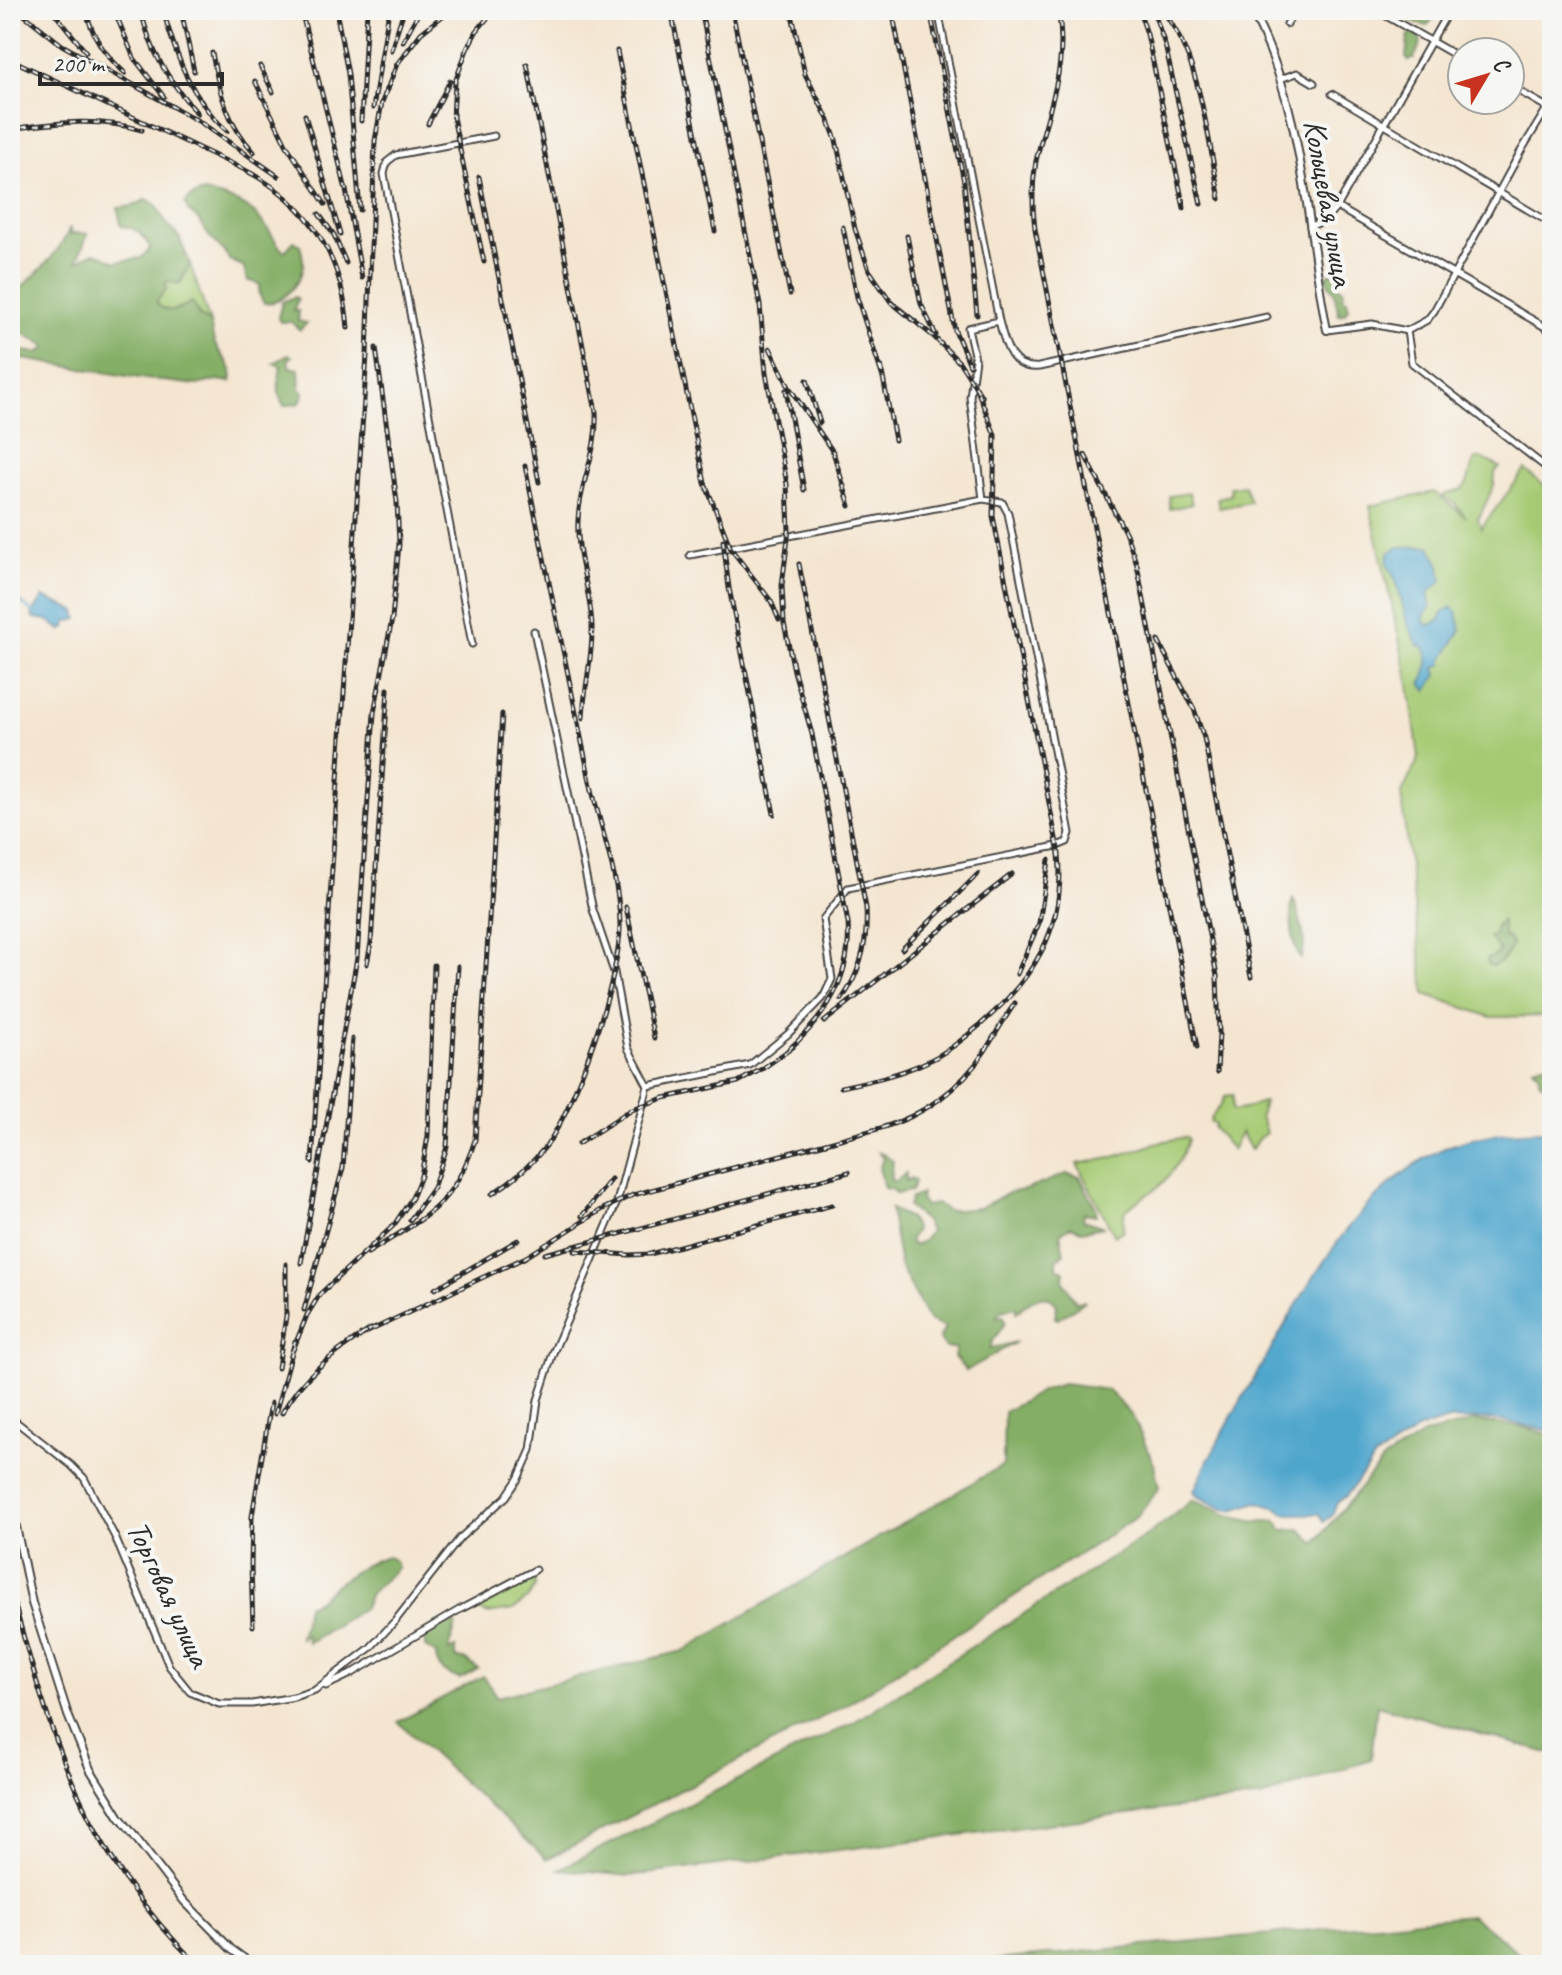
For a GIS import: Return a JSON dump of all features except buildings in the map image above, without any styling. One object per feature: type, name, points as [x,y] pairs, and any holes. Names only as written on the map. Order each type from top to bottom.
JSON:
[{"type":"street","points":[[938,10],[999,321],[1011,356],[1030,368],[1172,340],[1267,317]]},
{"type":"street","name":"Кольцевая улица","points":[[1251,10],[1262,31],[1292,128],[1327,330],[1372,324],[1407,331]]},
{"type":"street","points":[[1287,24],[1295,10]]},
{"type":"street","points":[[1376,10],[1446,50]]},
{"type":"street","points":[[1310,227],[1326,219],[1337,207],[1449,10]]},
{"type":"street","points":[[1279,80],[1297,73],[1314,83]]},
{"type":"street","points":[[1332,94],[1552,224]]},
{"type":"street","points":[[1526,95],[1550,108]]},
{"type":"street","points":[[1552,100],[1431,316],[1407,331],[1412,363],[1552,472]]},
{"type":"street","points":[[472,644],[384,174],[387,162],[396,155],[494,136]]},
{"type":"street","points":[[1337,207],[1552,331]]},
{"type":"street","points":[[983,499],[970,397],[975,359],[968,328],[999,321]]},
{"type":"street","points":[[534,631],[593,910],[614,972],[628,1048],[648,1086],[750,1065],[823,998],[832,973],[823,919],[848,888],[1057,846],[1069,840],[1070,833],[1008,513],[1002,502],[983,499],[690,555]]},
{"type":"street","name":"Торговая улица","points":[[10,1417],[84,1478],[106,1518],[169,1666],[190,1692],[210,1702],[241,1705],[294,1697],[315,1690],[357,1660],[395,1621],[460,1538],[506,1497],[524,1468],[533,1442],[540,1390],[564,1325],[617,1202],[648,1086]]},
{"type":"street","points":[[10,1297],[15,1334],[10,1378]]},
{"type":"street","points":[[10,1498],[32,1603],[68,1715],[90,1769],[119,1816],[184,1901],[231,1949],[253,1965]]},
{"type":"street","points":[[315,1690],[351,1674],[459,1610],[535,1570]]},
{"type":"green space","points":[[1392,10],[1418,10],[1425,18],[1434,11],[1436,15],[1427,26],[1405,19]]},
{"type":"green space","points":[[1411,33],[1419,37],[1421,43],[1414,58],[1409,61],[1406,58]]},
{"type":"green space","points":[[204,192],[232,200],[250,210],[265,225],[281,249],[285,251],[294,241],[300,245],[302,272],[284,297],[264,303],[259,294],[260,284],[248,281],[243,266],[229,260],[199,220],[188,211],[185,203],[192,196]]},
{"type":"green space","points":[[147,199],[156,205],[179,237],[190,264],[179,284],[168,281],[165,285],[167,288],[157,301],[158,305],[171,310],[192,302],[199,316],[210,323],[215,344],[231,371],[231,382],[218,380],[197,385],[10,357],[10,349],[37,353],[45,349],[46,346],[21,332],[10,332],[10,298],[52,257],[70,227],[70,235],[88,234],[77,262],[96,253],[116,262],[141,258],[150,249],[148,244],[139,233],[121,226],[118,208],[133,206]]},
{"type":"green space","points":[[190,264],[210,323],[200,316],[192,302],[171,310],[158,306],[157,301],[168,281],[180,284]]},
{"type":"green space","points":[[1337,270],[1341,276],[1336,285],[1344,290],[1342,298],[1347,300],[1349,308],[1339,315],[1334,292],[1326,279]]},
{"type":"green space","points":[[294,297],[298,299],[293,311],[299,311],[298,321],[307,323],[300,330],[291,322],[280,322],[278,318],[282,302]]},
{"type":"green space","points":[[292,356],[288,361],[290,367],[299,369],[300,389],[304,392],[300,403],[284,406],[279,392],[281,366],[274,363]]},
{"type":"green space","points":[[1476,459],[1500,467],[1495,472],[1494,485],[1478,520],[1481,528],[1525,470],[1552,492],[1552,1016],[1491,1017],[1425,994],[1401,795],[1419,758],[1409,684],[1370,506],[1434,492],[1466,517],[1443,496],[1465,486]]},
{"type":"green space","points":[[1244,485],[1250,502],[1219,508],[1217,498],[1231,495],[1230,487]]},
{"type":"green space","points":[[1189,493],[1192,504],[1170,509],[1169,496]]},
{"type":"green space","points":[[1293,899],[1303,938],[1301,959],[1292,930]]},
{"type":"green space","points":[[1502,920],[1503,937],[1508,938],[1512,945],[1502,961],[1494,966],[1488,965],[1487,959],[1498,954],[1499,949],[1489,937],[1494,936],[1496,926]]},
{"type":"green space","points":[[1552,1063],[1552,1088],[1540,1082],[1538,1072],[1533,1067]]},
{"type":"green space","points":[[1233,1095],[1232,1110],[1264,1102],[1260,1116],[1266,1133],[1251,1150],[1241,1132],[1232,1150],[1210,1121],[1225,1096]]},
{"type":"green space","points":[[1186,1137],[1186,1146],[1174,1168],[1157,1188],[1128,1209],[1124,1215],[1123,1230],[1115,1236],[1077,1164]]},
{"type":"green space","points":[[878,1151],[893,1161],[891,1181],[906,1173],[906,1181],[911,1178],[915,1181],[911,1191],[896,1194],[884,1188],[879,1168],[883,1159]]},
{"type":"green space","points":[[1066,1174],[1080,1177],[1096,1208],[1096,1215],[1084,1213],[1083,1220],[1104,1227],[1082,1231],[1071,1226],[1060,1234],[1064,1253],[1057,1260],[1057,1267],[1065,1272],[1063,1281],[1076,1302],[1085,1301],[1058,1319],[1055,1318],[1057,1305],[1047,1297],[1036,1298],[1016,1313],[1016,1307],[1001,1311],[996,1318],[1003,1316],[1005,1323],[990,1349],[1016,1342],[966,1371],[954,1357],[956,1348],[946,1348],[939,1339],[945,1328],[929,1321],[900,1266],[890,1209],[913,1223],[915,1231],[909,1241],[912,1245],[922,1241],[930,1231],[925,1221],[908,1207],[911,1198],[921,1194],[920,1199],[925,1206],[936,1204],[948,1211],[979,1208],[1011,1192],[1025,1190]]},
{"type":"green space","points":[[1063,1384],[1108,1390],[1133,1417],[1154,1464],[1159,1488],[1137,1517],[844,1706],[547,1859],[398,1722],[483,1676],[497,1697],[683,1651],[1003,1465],[1004,1412],[1043,1390]]},
{"type":"green space","points":[[1474,1421],[1523,1427],[1552,1435],[1552,1754],[1377,1705],[1371,1759],[1264,1797],[630,1876],[559,1869],[854,1722],[1150,1533],[1193,1500],[1243,1519],[1276,1520],[1283,1530],[1300,1529],[1315,1543],[1384,1459],[1423,1435]]},
{"type":"green space","points":[[388,1556],[395,1561],[397,1568],[370,1593],[364,1608],[307,1643],[306,1635],[300,1638],[307,1605],[358,1569]]},
{"type":"green space","points":[[528,1577],[535,1578],[535,1587],[528,1598],[513,1610],[487,1614],[481,1611],[482,1604]]},
{"type":"green space","points":[[451,1620],[456,1624],[449,1651],[456,1648],[456,1658],[464,1659],[478,1669],[460,1679],[443,1670],[436,1654],[425,1647],[425,1641],[421,1639]]},
{"type":"green space","points":[[1471,1915],[1534,1965],[940,1965]]},
{"type":"water","points":[[1430,546],[1440,565],[1442,581],[1428,593],[1431,606],[1424,616],[1424,623],[1430,625],[1440,620],[1451,607],[1457,612],[1461,630],[1443,664],[1435,668],[1437,675],[1427,691],[1421,684],[1427,670],[1427,654],[1407,623],[1397,583],[1387,563],[1389,553],[1398,547]]},
{"type":"water","points":[[43,597],[76,611],[78,619],[67,622],[66,628],[61,630],[47,620],[34,618],[32,615]]},
{"type":"water","points":[[1543,1131],[1552,1142],[1552,1431],[1481,1419],[1449,1420],[1419,1429],[1375,1458],[1324,1522],[1320,1514],[1285,1514],[1257,1502],[1233,1510],[1223,1509],[1196,1495],[1194,1491],[1231,1417],[1288,1319],[1322,1264],[1362,1212],[1409,1169],[1449,1146],[1488,1136]]},
{"type":"waterway","points":[[18,600],[34,613]]},
{"type":"railway","points":[[18,10],[62,45],[200,122],[278,176]]},
{"type":"railway","points":[[52,10],[86,52]]},
{"type":"railway","points":[[86,10],[100,45],[125,73]]},
{"type":"railway","points":[[114,10],[134,58],[164,97]]},
{"type":"railway","points":[[141,10],[162,65],[197,113]]},
{"type":"railway","points":[[163,10],[186,76],[204,105],[227,131]]},
{"type":"railway","points":[[181,10],[194,71]]},
{"type":"railway","points":[[301,10],[346,190],[362,278]]},
{"type":"railway","points":[[336,10],[348,74],[360,210]]},
{"type":"railway","points":[[361,121],[367,10]]},
{"type":"railway","points":[[373,108],[389,10]]},
{"type":"railway","points":[[391,50],[404,10]]},
{"type":"railway","points":[[403,41],[420,10]]},
{"type":"railway","points":[[312,1162],[367,355],[375,141],[382,102],[397,64],[421,33],[450,10]]},
{"type":"railway","points":[[465,53],[476,32],[494,10]]},
{"type":"railway","points":[[671,10],[715,231]]},
{"type":"railway","points":[[701,10],[760,305],[766,373],[787,484],[789,530],[782,585],[784,623],[812,734],[848,923],[846,961],[834,995],[813,1025],[786,1052]]},
{"type":"railway","points":[[732,10],[790,294]]},
{"type":"railway","points":[[791,10],[805,74],[836,140],[855,229],[869,270],[891,302],[960,363],[982,397]]},
{"type":"railway","points":[[892,10],[955,331],[970,365]]},
{"type":"railway","points":[[930,10],[964,182],[977,315]]},
{"type":"railway","points":[[1058,10],[1061,50],[1056,87],[1035,170],[1035,229],[1197,1047]]},
{"type":"railway","points":[[1139,10],[1147,34],[1184,208]]},
{"type":"railway","points":[[1153,10],[1165,45],[1201,204]]},
{"type":"railway","points":[[1162,10],[1175,30],[1195,76],[1220,199]]},
{"type":"railway","points":[[469,44],[455,82],[453,117],[484,262]]},
{"type":"railway","points":[[617,51],[705,483],[731,549],[771,601],[779,620]]},
{"type":"railway","points":[[212,53],[231,118],[254,152]]},
{"type":"railway","points":[[10,59],[266,182],[304,215],[330,254],[348,328]]},
{"type":"railway","points":[[527,64],[596,412],[594,441],[578,521],[579,548],[592,626],[583,718]]},
{"type":"railway","points":[[260,66],[273,92]]},
{"type":"railway","points":[[255,81],[287,146],[325,204]]},
{"type":"railway","points":[[428,124],[450,81]]},
{"type":"railway","points":[[305,115],[340,234]]},
{"type":"railway","points":[[10,129],[93,122],[142,130]]},
{"type":"railway","points":[[479,177],[539,482]]},
{"type":"railway","points":[[319,214],[334,235],[346,263]]},
{"type":"railway","points":[[843,227],[857,297],[883,378]]},
{"type":"railway","points":[[907,236],[921,304],[936,335]]},
{"type":"railway","points":[[301,1263],[357,958],[374,713],[392,619],[399,544],[397,502],[376,348]]},
{"type":"railway","points":[[770,348],[789,387],[833,452],[850,506]]},
{"type":"railway","points":[[881,367],[895,440]]},
{"type":"railway","points":[[807,380],[820,423]]},
{"type":"railway","points":[[841,1087],[924,1063],[946,1051],[980,1025],[1031,970],[1051,928],[1057,905],[1059,854],[993,516],[995,435],[976,387]]},
{"type":"railway","points":[[786,390],[804,490]]},
{"type":"railway","points":[[1085,455],[1126,534],[1137,565],[1217,976],[1217,1072]]},
{"type":"railway","points":[[492,1194],[540,1153],[558,1127],[595,1038],[614,973],[620,923],[613,870],[590,781],[525,466]]},
{"type":"railway","points":[[723,541],[729,588],[774,814]]},
{"type":"railway","points":[[799,564],[866,908],[862,955],[842,999]]},
{"type":"railway","points":[[1158,641],[1194,709],[1204,738],[1251,977]]},
{"type":"railway","points":[[367,964],[388,689]]},
{"type":"railway","points":[[368,1253],[434,1209],[457,1181],[475,1140],[502,714]]},
{"type":"railway","points":[[1017,974],[1039,923],[1049,860]]},
{"type":"railway","points":[[902,949],[978,874]]},
{"type":"railway","points":[[824,1022],[1012,874]]},
{"type":"railway","points":[[626,907],[654,1038]]},
{"type":"railway","points":[[293,1350],[307,1315],[320,1294],[394,1225],[412,1198],[421,1176],[428,1136],[434,965]]},
{"type":"railway","points":[[410,1220],[433,1188],[447,1147],[458,966]]},
{"type":"railway","points":[[361,1335],[526,1257],[603,1209],[633,1195],[881,1128],[912,1116],[940,1099],[965,1077],[1015,1003]]},
{"type":"railway","points":[[304,1310],[343,1168],[352,1039]]},
{"type":"railway","points":[[578,1144],[632,1109],[664,1098],[738,1082],[793,1047]]},
{"type":"railway","points":[[545,1254],[849,1172]]},
{"type":"railway","points":[[582,1216],[611,1179]]},
{"type":"railway","points":[[575,1251],[650,1254],[832,1205]]},
{"type":"railway","points":[[435,1289],[518,1240]]},
{"type":"railway","points":[[278,1368],[286,1316],[286,1264]]},
{"type":"railway","points":[[282,1413],[310,1376],[371,1329]]},
{"type":"railway","points":[[275,1414],[295,1341]]},
{"type":"railway","points":[[253,1626],[252,1516],[271,1403]]},
{"type":"railway","points":[[10,1588],[40,1694],[76,1790],[126,1880],[159,1923],[198,1965]]},
{"type":"railway","points":[[10,1943],[19,1965]]}]
